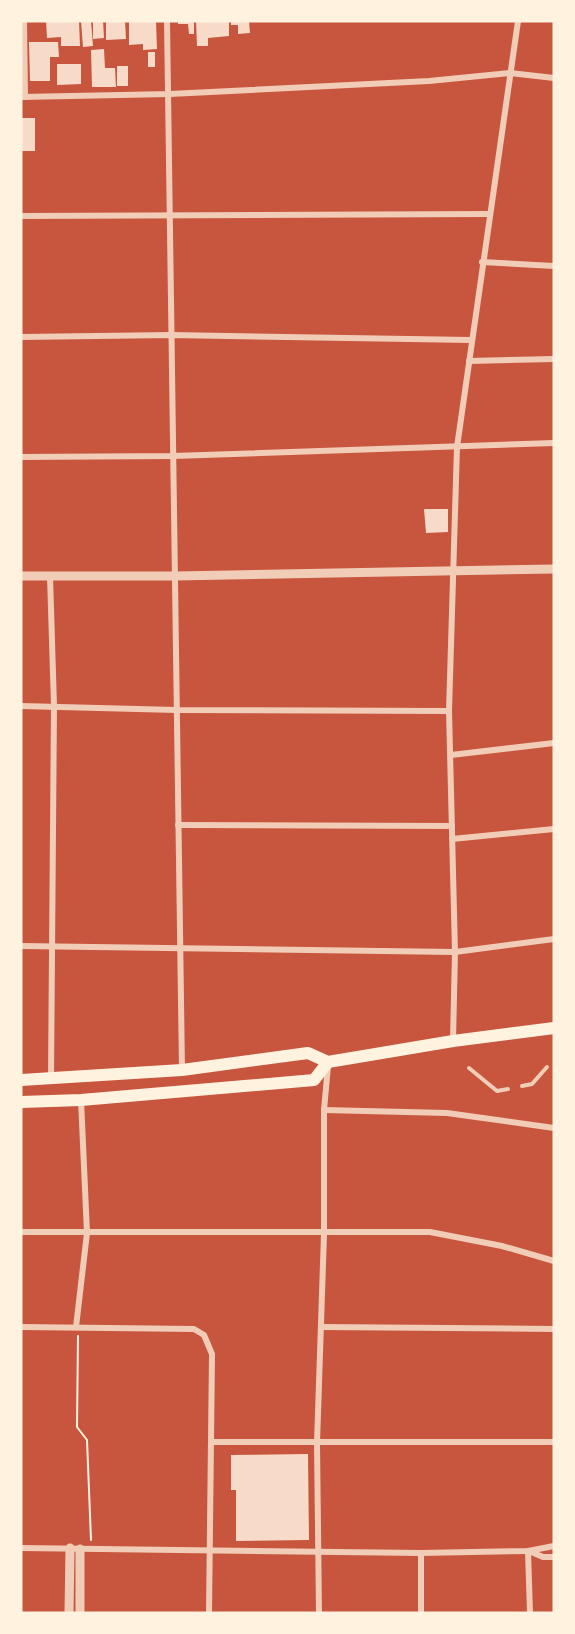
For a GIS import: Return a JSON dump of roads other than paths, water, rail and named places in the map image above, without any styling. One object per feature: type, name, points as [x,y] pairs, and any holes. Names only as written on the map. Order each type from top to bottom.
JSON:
[{"type":"main road","points":[[21,1080],[182,1070],[308,1053],[328,1062],[453,1041],[554,1028]]},
{"type":"main road","points":[[21,1102],[81,1100],[314,1080],[328,1062]]},
{"type":"street","points":[[24,21],[23,97],[170,94],[429,81],[510,74],[554,78]]},
{"type":"street","points":[[167,21],[170,94],[171,335],[182,1070]]},
{"type":"street","points":[[453,1041],[455,952],[450,711],[457,447],[488,214],[518,21]]},
{"type":"street","points":[[21,216],[488,214]]},
{"type":"street","points":[[482,262],[554,266]]},
{"type":"street","points":[[21,337],[171,335],[471,340]]},
{"type":"street","points":[[469,362],[554,359]]},
{"type":"street","points":[[21,457],[173,456],[554,443]]},
{"type":"street","points":[[21,576],[453,573],[554,569]]},
{"type":"street","points":[[50,576],[54,706],[51,1079]]},
{"type":"street","points":[[21,705],[176,710],[450,711]]},
{"type":"street","points":[[451,755],[554,743]]},
{"type":"street","points":[[178,825],[452,826]]},
{"type":"street","points":[[453,839],[554,829]]},
{"type":"street","points":[[21,946],[455,952],[554,939]]},
{"type":"street","points":[[319,1613],[317,1443],[324,1233],[324,1110],[328,1062]]},
{"type":"street","points":[[77,1327],[87,1233],[81,1100]]},
{"type":"street","points":[[324,1110],[447,1113],[554,1128]]},
{"type":"street","points":[[21,1232],[429,1232],[502,1246],[554,1261]]},
{"type":"street","points":[[21,1327],[194,1329],[204,1335],[212,1354],[209,1613]]},
{"type":"street","points":[[321,1327],[554,1329]]},
{"type":"street","points":[[211,1442],[554,1442]]},
{"type":"street","points":[[21,1548],[421,1553],[528,1551],[554,1546]]},
{"type":"street","points":[[69,1613],[70,1548]]},
{"type":"street","points":[[80,1548],[80,1613]]},
{"type":"street","points":[[528,1551],[543,1557],[554,1557]]},
{"type":"street","points":[[528,1551],[530,1613]]},
{"type":"street","points":[[421,1553],[421,1613]]},
{"type":"lane","points":[[522,1086],[532,1084],[547,1067]]},
{"type":"lane","points":[[469,1068],[497,1090],[508,1089]]}]
